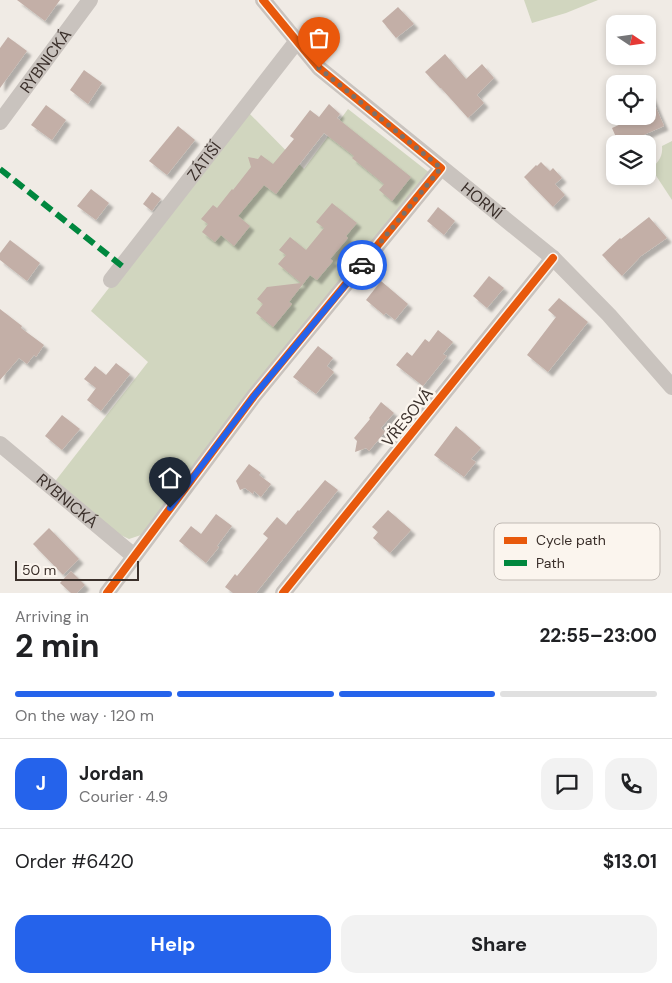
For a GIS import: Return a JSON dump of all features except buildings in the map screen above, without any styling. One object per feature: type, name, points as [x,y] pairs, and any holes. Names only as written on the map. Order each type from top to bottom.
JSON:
[{"type":"street","name":"RYBNICKÁ","points":[[0,122],[90,0]]},
{"type":"street","name":"HORNÍ","points":[[263,0],[319,68],[553,258],[609,315],[672,387]]},
{"type":"street","name":"ZÁTIŠÍ","points":[[111,280],[297,41]]},
{"type":"street","points":[[107,593],[254,396],[441,168]]},
{"type":"street","name":"VŘESOVÁ","points":[[283,593],[553,258]]},
{"type":"street","name":"RYBNICKÁ","points":[[0,444],[134,556]]},
{"type":"green space","points":[[524,0],[598,0],[566,13],[532,23]]},
{"type":"green space","points":[[348,109],[431,174],[141,535],[129,539],[112,531],[53,484],[148,362],[91,311],[247,111],[304,169]]},
{"type":"green space","points":[[672,141],[672,200],[656,176],[656,163],[662,153],[662,146]]},
{"type":"marked path","points":[[0,169],[122,266]]},
{"type":"cycle path","points":[[107,593],[254,396],[441,168],[319,68],[263,0]]},
{"type":"cycle path","points":[[283,593],[553,258]]},
{"type":"way so far","points":[[319,68],[441,168],[362,265]]},
{"type":"route","points":[[170,508],[254,396],[362,265]]}]
